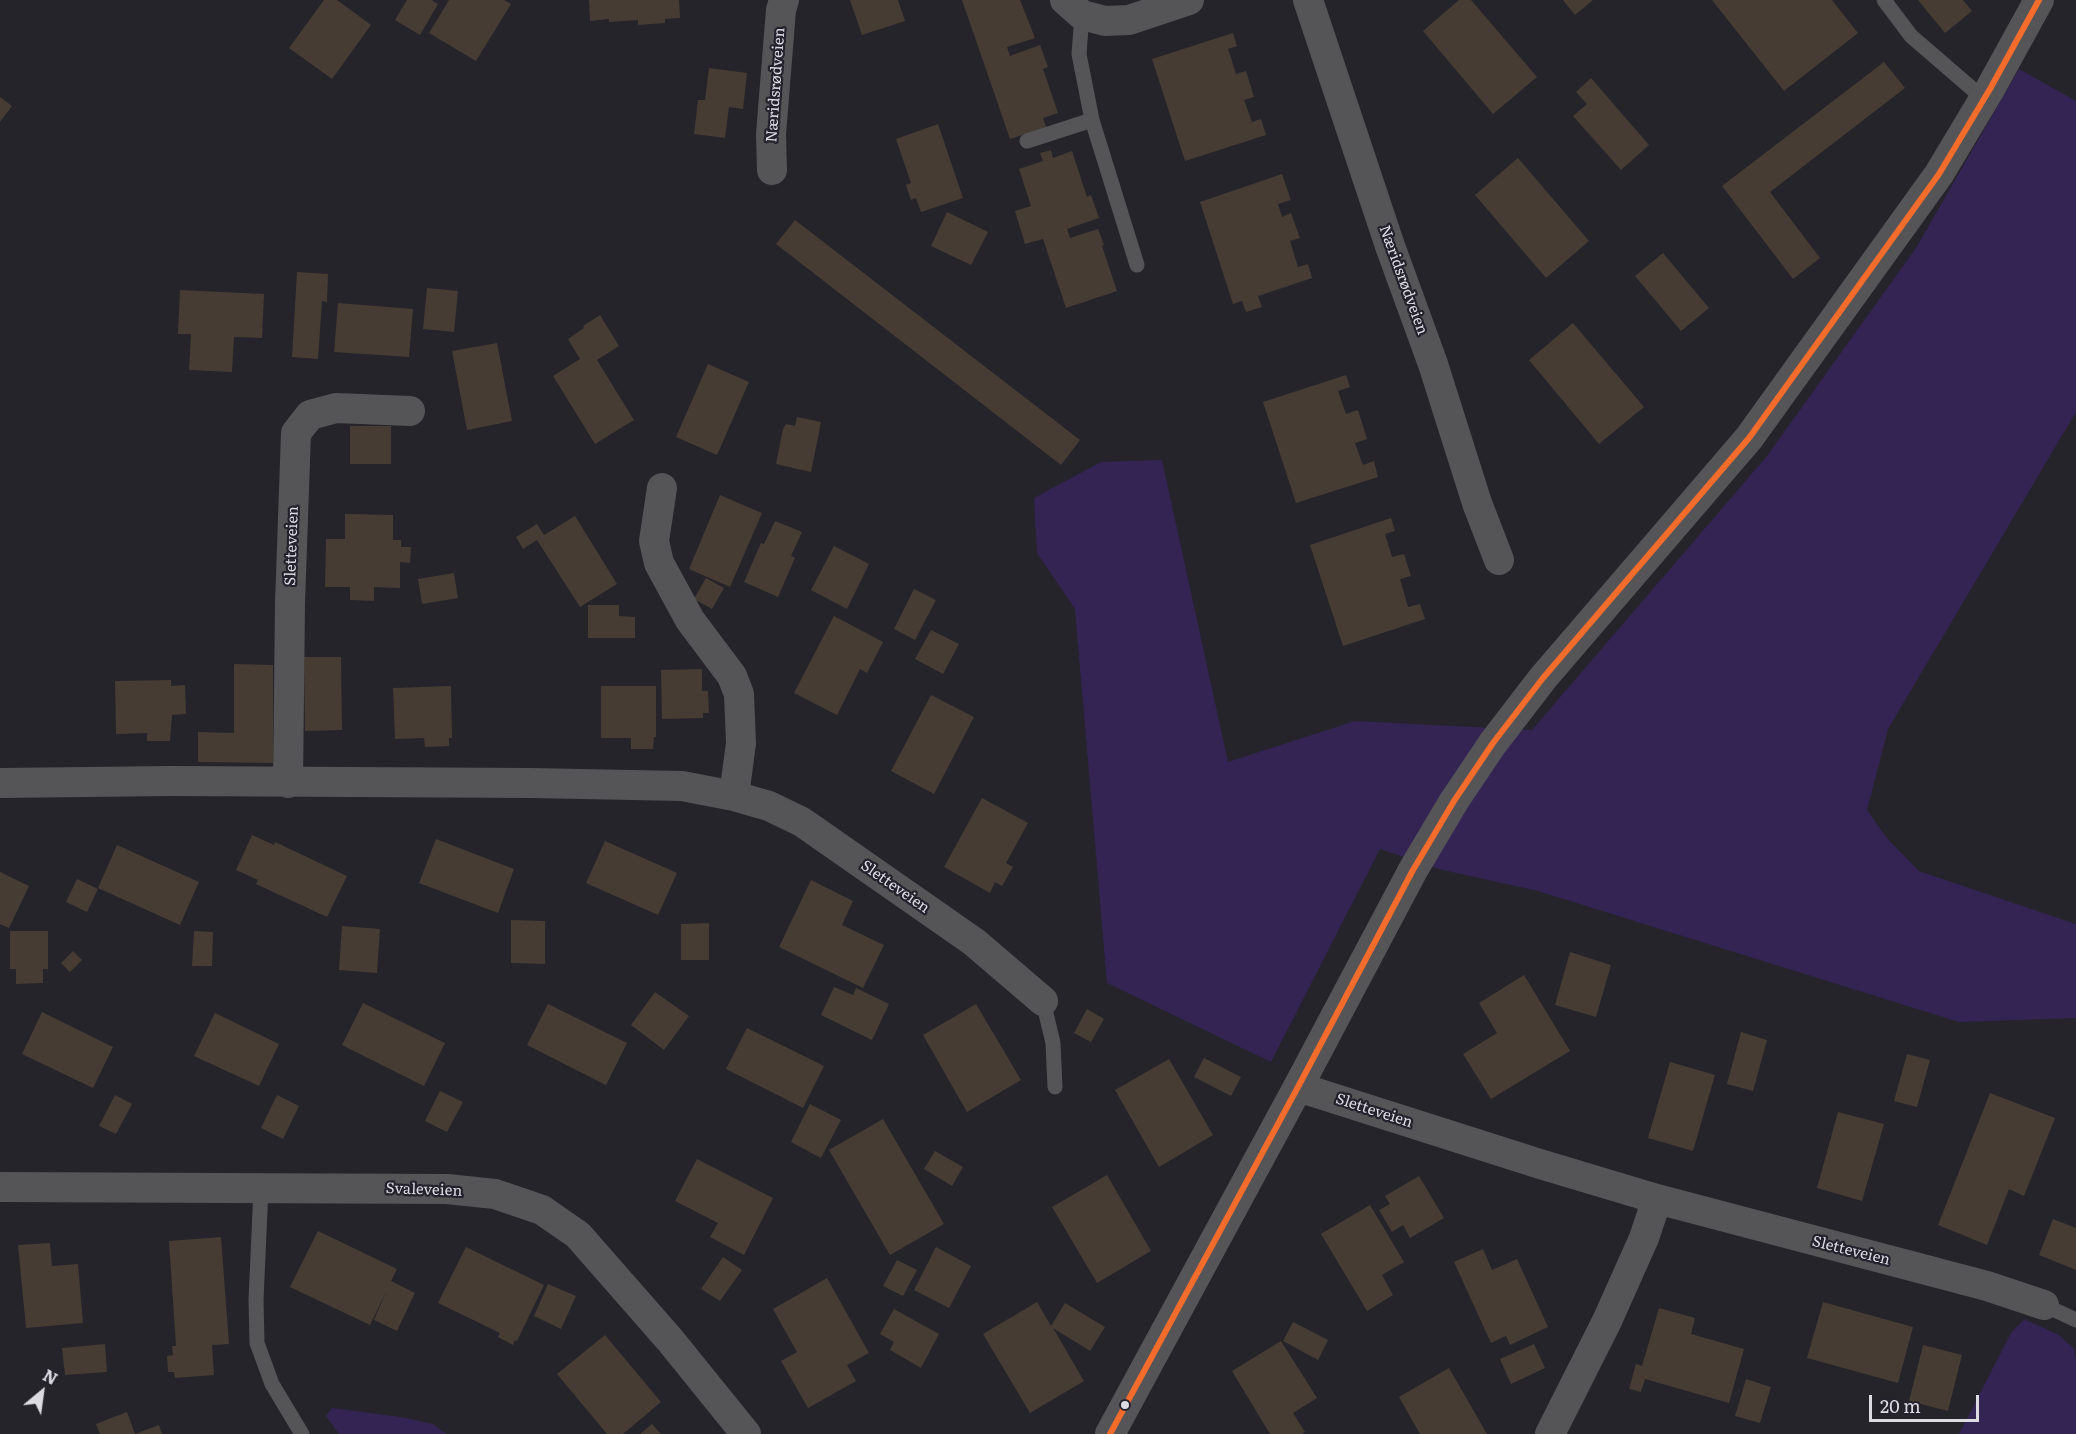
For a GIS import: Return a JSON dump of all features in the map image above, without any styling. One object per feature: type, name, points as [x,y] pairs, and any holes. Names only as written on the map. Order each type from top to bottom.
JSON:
[{"type":"street","name":"Næridsrødveien","points":[[772,170],[771,134],[781,10],[784,0]]},
{"type":"street","points":[[1073,7],[1105,21],[1129,20],[1189,0]]},
{"type":"street","name":"Næridsrødveien","points":[[1308,0],[1390,246],[1433,364],[1477,503],[1499,560]]},
{"type":"street","points":[[1110,1434],[1413,870],[1454,801],[1543,678],[1749,438],[1939,174],[2039,0]]},
{"type":"street","name":"Sletteveien","points":[[288,783],[290,603],[296,433],[309,415],[336,408],[410,411]]},
{"type":"street","points":[[662,488],[654,541],[658,563],[690,620],[732,675],[739,694],[741,743],[734,796]]},
{"type":"street","name":"Sletteveien","points":[[0,783],[345,781],[682,786],[734,796],[769,806],[802,822],[974,942],[1044,1001]]},
{"type":"street","name":"Sletteveien","points":[[1298,1087],[1657,1199],[1987,1286],[2044,1305]]},
{"type":"street","name":"Svaleveien","points":[[0,1187],[447,1189],[495,1194],[542,1210],[578,1235],[670,1340],[746,1434]]},
{"type":"street","points":[[1550,1434],[1607,1321],[1644,1238],[1657,1199]]},
{"type":"lane","points":[[1884,0],[1911,36],[1984,99]]},
{"type":"lane","points":[[1073,7],[1079,54],[1092,120],[1137,265]]},
{"type":"lane","points":[[1027,141],[1092,120]]},
{"type":"lane","points":[[1044,1001],[1053,1043],[1055,1087]]},
{"type":"lane","points":[[261,1188],[256,1300],[257,1343],[272,1384],[302,1434]]},
{"type":"lane","points":[[2044,1305],[2076,1320]]},
{"type":"shaded area","points":[[2019,69],[2076,101],[2076,412],[1888,729],[1867,810],[1886,837],[1919,871],[2076,924],[2076,1018],[1959,1022],[1538,891],[1443,870],[1380,849],[1271,1062],[1107,983],[1075,609],[1037,553],[1034,498],[1101,462],[1162,460],[1228,762],[1355,721],[1532,730],[1767,456],[1916,248]]},
{"type":"shaded area","points":[[2024,1319],[2059,1335],[2074,1349],[2076,1434],[1959,1434],[2011,1333]]},
{"type":"shaded area","points":[[332,1408],[401,1417],[433,1424],[446,1434],[339,1434],[326,1416]]},
{"type":"building","points":[[324,0],[337,0],[371,25],[332,79],[289,48]]},
{"type":"building","points":[[407,0],[431,0],[438,4],[420,35],[395,20]]},
{"type":"building","points":[[449,0],[504,0],[511,4],[476,61],[429,33]]},
{"type":"building","points":[[589,0],[679,0],[680,18],[665,19],[665,23],[638,25],[638,20],[590,21]]},
{"type":"building","points":[[850,0],[898,0],[905,21],[862,35]]},
{"type":"building","points":[[962,0],[1020,0],[1035,38],[1007,47],[1010,56],[1040,45],[1048,67],[1043,69],[1058,113],[1043,118],[1046,127],[1010,139]]},
{"type":"building","points":[[1459,0],[1471,0],[1537,77],[1493,114],[1423,31]]},
{"type":"building","points":[[1563,0],[1593,0],[1575,15]]},
{"type":"building","points":[[1712,0],[1832,0],[1858,33],[1784,91]]},
{"type":"building","points":[[1918,0],[1963,0],[1972,11],[1945,33]]},
{"type":"building","points":[[1233,33],[1237,46],[1228,49],[1236,74],[1246,71],[1254,97],[1244,100],[1252,122],[1261,119],[1266,135],[1185,161],[1152,59]]},
{"type":"building","points":[[1884,62],[1905,88],[1770,192],[1820,258],[1793,279],[1722,186]]},
{"type":"building","points":[[709,68],[747,73],[743,109],[729,107],[725,138],[694,134],[698,100],[705,100]]},
{"type":"building","points":[[1591,78],[1649,145],[1621,170],[1573,116],[1587,104],[1576,92]]},
{"type":"building","points":[[0,97],[12,106],[0,122]]},
{"type":"building","points":[[938,124],[963,198],[921,212],[916,198],[911,200],[906,185],[911,183],[896,139]]},
{"type":"building","points":[[1051,150],[1053,158],[1072,151],[1087,197],[1091,195],[1099,218],[1067,229],[1070,238],[1098,229],[1117,291],[1066,308],[1043,239],[1025,244],[1015,211],[1031,206],[1019,169],[1043,161],[1040,153]]},
{"type":"building","points":[[1518,158],[1589,241],[1546,278],[1475,195]]},
{"type":"building","points":[[1282,174],[1291,200],[1278,204],[1282,217],[1291,213],[1300,238],[1290,241],[1298,267],[1308,264],[1312,278],[1258,296],[1262,307],[1246,312],[1242,301],[1233,304],[1200,202]]},
{"type":"building","points":[[947,212],[988,232],[971,265],[931,246]]},
{"type":"building","points":[[795,220],[1080,440],[1061,465],[776,244]]},
{"type":"building","points":[[1663,253],[1709,308],[1681,331],[1635,276]]},
{"type":"building","points":[[297,272],[328,274],[327,302],[322,301],[318,359],[292,357]]},
{"type":"building","points":[[427,288],[458,291],[454,332],[423,329]]},
{"type":"building","points":[[180,290],[264,294],[262,338],[234,337],[232,372],[189,370],[191,334],[178,334]]},
{"type":"building","points":[[338,303],[413,309],[409,357],[334,352]]},
{"type":"building","points":[[600,315],[619,346],[597,360],[634,420],[595,444],[553,376],[580,359],[568,339]]},
{"type":"building","points":[[1573,323],[1644,407],[1599,444],[1529,360]]},
{"type":"building","points":[[497,343],[512,421],[467,430],[452,351]]},
{"type":"building","points":[[708,364],[749,382],[717,455],[676,437]]},
{"type":"building","points":[[1346,375],[1350,387],[1338,391],[1346,414],[1358,410],[1367,439],[1355,443],[1363,465],[1374,461],[1378,477],[1296,503],[1263,402]]},
{"type":"building","points":[[797,417],[821,422],[811,472],[776,464],[783,429],[786,424],[795,426]]},
{"type":"building","points":[[350,426],[391,426],[391,464],[350,464]]},
{"type":"building","points":[[720,495],[762,513],[730,587],[689,569]]},
{"type":"building","points":[[345,514],[393,515],[393,540],[401,540],[401,547],[411,547],[410,563],[400,562],[400,588],[374,587],[374,601],[350,600],[350,587],[325,587],[326,539],[345,539]]},
{"type":"building","points":[[575,516],[617,584],[580,607],[537,540],[523,549],[516,537],[537,524],[544,535]]},
{"type":"building","points":[[1391,518],[1395,531],[1385,534],[1392,557],[1404,554],[1411,576],[1400,579],[1408,607],[1420,604],[1425,619],[1343,646],[1310,545]]},
{"type":"building","points":[[775,521],[802,532],[791,556],[795,558],[778,597],[744,582],[761,543],[764,544]]},
{"type":"building","points":[[834,546],[869,564],[847,609],[811,590]]},
{"type":"building","points":[[454,573],[458,598],[422,604],[418,579]]},
{"type":"building","points":[[706,578],[724,588],[712,609],[694,599]]},
{"type":"building","points":[[914,589],[936,600],[915,640],[894,629]]},
{"type":"building","points":[[588,605],[619,605],[619,616],[635,617],[635,638],[588,638]]},
{"type":"building","points":[[834,616],[883,642],[867,673],[860,669],[837,715],[794,693]]},
{"type":"building","points":[[931,630],[959,644],[943,674],[915,659]]},
{"type":"building","points":[[304,657],[341,657],[342,730],[305,731]]},
{"type":"building","points":[[234,664],[273,665],[273,763],[198,762],[198,732],[234,733]]},
{"type":"building","points":[[702,669],[702,691],[708,691],[709,713],[703,713],[703,718],[662,719],[661,670]]},
{"type":"building","points":[[171,680],[171,686],[185,685],[186,714],[172,715],[170,741],[147,741],[147,733],[116,734],[115,681]]},
{"type":"building","points":[[451,686],[452,738],[449,738],[449,746],[425,747],[424,738],[395,739],[393,688]]},
{"type":"building","points":[[601,686],[656,686],[656,737],[654,737],[653,749],[631,749],[631,738],[601,738]]},
{"type":"building","points":[[931,695],[974,717],[934,794],[891,771]]},
{"type":"building","points":[[982,798],[1028,823],[1006,863],[1013,867],[1002,886],[995,882],[990,893],[944,867]]},
{"type":"building","points":[[252,835],[274,845],[275,842],[347,876],[327,917],[256,884],[258,880],[236,870]]},
{"type":"building","points":[[436,839],[514,869],[498,913],[419,883]]},
{"type":"building","points":[[605,841],[677,873],[658,915],[586,883]]},
{"type":"building","points":[[117,845],[199,882],[180,925],[98,888]]},
{"type":"building","points":[[0,872],[29,886],[9,928],[0,924]]},
{"type":"building","points":[[77,879],[98,889],[87,912],[66,902]]},
{"type":"building","points":[[811,880],[853,901],[842,925],[884,945],[863,988],[779,947]]},
{"type":"building","points":[[511,920],[545,921],[545,964],[511,963]]},
{"type":"building","points":[[709,923],[709,960],[681,960],[681,924]]},
{"type":"building","points":[[342,926],[380,929],[377,973],[339,970]]},
{"type":"building","points":[[10,931],[48,931],[48,969],[43,969],[43,983],[16,984],[16,969],[10,969]]},
{"type":"building","points":[[194,931],[213,932],[212,966],[192,966]]},
{"type":"building","points":[[73,951],[82,960],[70,972],[61,963]]},
{"type":"building","points":[[1570,952],[1611,965],[1596,1017],[1555,1005]]},
{"type":"building","points":[[1524,975],[1570,1051],[1491,1099],[1463,1054],[1497,1033],[1479,1003]]},
{"type":"building","points":[[834,987],[853,995],[856,988],[889,1004],[872,1040],[821,1015]]},
{"type":"building","points":[[655,992],[689,1016],[664,1050],[631,1025]]},
{"type":"building","points":[[363,1003],[445,1043],[424,1086],[342,1045]]},
{"type":"building","points":[[548,1004],[627,1043],[606,1085],[527,1045]]},
{"type":"building","points":[[976,1004],[1021,1080],[967,1112],[923,1035]]},
{"type":"building","points":[[1087,1009],[1104,1019],[1091,1042],[1074,1033]]},
{"type":"building","points":[[42,1012],[113,1047],[93,1088],[22,1054]]},
{"type":"building","points":[[215,1013],[279,1044],[259,1086],[194,1056]]},
{"type":"building","points":[[747,1028],[824,1066],[803,1108],[726,1069]]},
{"type":"building","points":[[1741,1032],[1767,1040],[1753,1091],[1727,1084]]},
{"type":"building","points":[[1907,1054],[1930,1060],[1917,1107],[1894,1101]]},
{"type":"building","points":[[1204,1058],[1241,1077],[1231,1096],[1194,1077]]},
{"type":"building","points":[[1169,1059],[1213,1135],[1159,1167],[1115,1090]]},
{"type":"building","points":[[1670,1062],[1715,1075],[1693,1151],[1648,1138]]},
{"type":"building","points":[[440,1091],[463,1102],[447,1132],[425,1121]]},
{"type":"building","points":[[1990,1093],[2055,1118],[2024,1196],[2009,1189],[1987,1245],[1938,1225]]},
{"type":"building","points":[[115,1095],[132,1104],[116,1134],[99,1126]]},
{"type":"building","points":[[277,1095],[299,1106],[283,1139],[261,1128]]},
{"type":"building","points":[[810,1104],[841,1120],[821,1158],[791,1142]]},
{"type":"building","points":[[1838,1112],[1884,1124],[1862,1201],[1817,1188]]},
{"type":"building","points":[[883,1119],[944,1224],[890,1255],[829,1150]]},
{"type":"building","points":[[935,1151],[963,1167],[952,1186],[924,1169]]},
{"type":"building","points":[[697,1159],[773,1198],[744,1255],[710,1237],[718,1223],[675,1201]]},
{"type":"building","points":[[1107,1175],[1151,1251],[1097,1283],[1052,1207]]},
{"type":"building","points":[[1419,1176],[1444,1218],[1410,1238],[1403,1225],[1392,1232],[1379,1210],[1390,1204],[1385,1196]]},
{"type":"building","points":[[1370,1205],[1404,1262],[1382,1275],[1393,1295],[1367,1311],[1321,1234]]},
{"type":"building","points":[[2053,1219],[2076,1228],[2076,1270],[2039,1255]]},
{"type":"building","points":[[318,1231],[397,1269],[391,1281],[415,1293],[397,1331],[374,1320],[386,1292],[370,1325],[290,1287]]},
{"type":"building","points":[[221,1237],[229,1344],[212,1345],[214,1375],[175,1378],[174,1372],[168,1372],[167,1356],[173,1355],[172,1346],[176,1346],[169,1241]]},
{"type":"building","points":[[50,1243],[52,1266],[78,1264],[83,1323],[26,1328],[18,1245]]},
{"type":"building","points":[[466,1247],[544,1285],[513,1345],[498,1337],[500,1333],[438,1303]]},
{"type":"building","points":[[936,1247],[971,1266],[949,1308],[914,1290]]},
{"type":"building","points":[[1483,1249],[1492,1270],[1517,1259],[1548,1327],[1510,1345],[1506,1336],[1491,1343],[1454,1262]]},
{"type":"building","points":[[723,1257],[742,1270],[720,1301],[701,1289]]},
{"type":"building","points":[[897,1260],[917,1270],[903,1296],[883,1286]]},
{"type":"building","points":[[827,1278],[869,1353],[847,1365],[856,1381],[808,1408],[781,1361],[797,1352],[773,1309]]},
{"type":"building","points":[[548,1284],[576,1296],[561,1329],[534,1316]]},
{"type":"building","points":[[1037,1302],[1051,1326],[1065,1303],[1105,1327],[1090,1351],[1053,1328],[1084,1381],[1030,1413],[983,1334]]},
{"type":"building","points":[[1823,1302],[1913,1327],[1898,1383],[1807,1358]]},
{"type":"building","points":[[1659,1308],[1695,1318],[1691,1334],[1744,1349],[1729,1403],[1645,1379],[1641,1392],[1629,1389],[1636,1364],[1642,1366]]},
{"type":"building","points":[[894,1309],[939,1334],[921,1368],[890,1350],[894,1342],[880,1334]]},
{"type":"building","points":[[1293,1322],[1328,1340],[1318,1360],[1283,1341]]},
{"type":"building","points":[[605,1335],[661,1402],[623,1434],[607,1434],[557,1374]]},
{"type":"building","points":[[1281,1341],[1317,1398],[1293,1413],[1305,1432],[1301,1434],[1270,1434],[1232,1371]]},
{"type":"building","points":[[105,1344],[107,1372],[65,1375],[62,1348]]},
{"type":"building","points":[[1534,1344],[1545,1368],[1511,1384],[1500,1359]]},
{"type":"building","points":[[1923,1345],[1962,1355],[1948,1411],[1909,1401]]},
{"type":"building","points":[[1449,1368],[1487,1434],[1420,1434],[1399,1397]]},
{"type":"building","points":[[1746,1379],[1771,1387],[1760,1423],[1735,1416]]},
{"type":"building","points":[[127,1412],[135,1434],[100,1434],[96,1424]]},
{"type":"building","points":[[652,1424],[661,1434],[640,1434]]},
{"type":"building","points":[[159,1425],[162,1434],[135,1434]]},
{"type":"transit line","points":[[1110,1434],[1413,870],[1454,801],[1493,743],[1543,678],[1749,438],[1939,174],[1990,89],[2039,0]]}]
